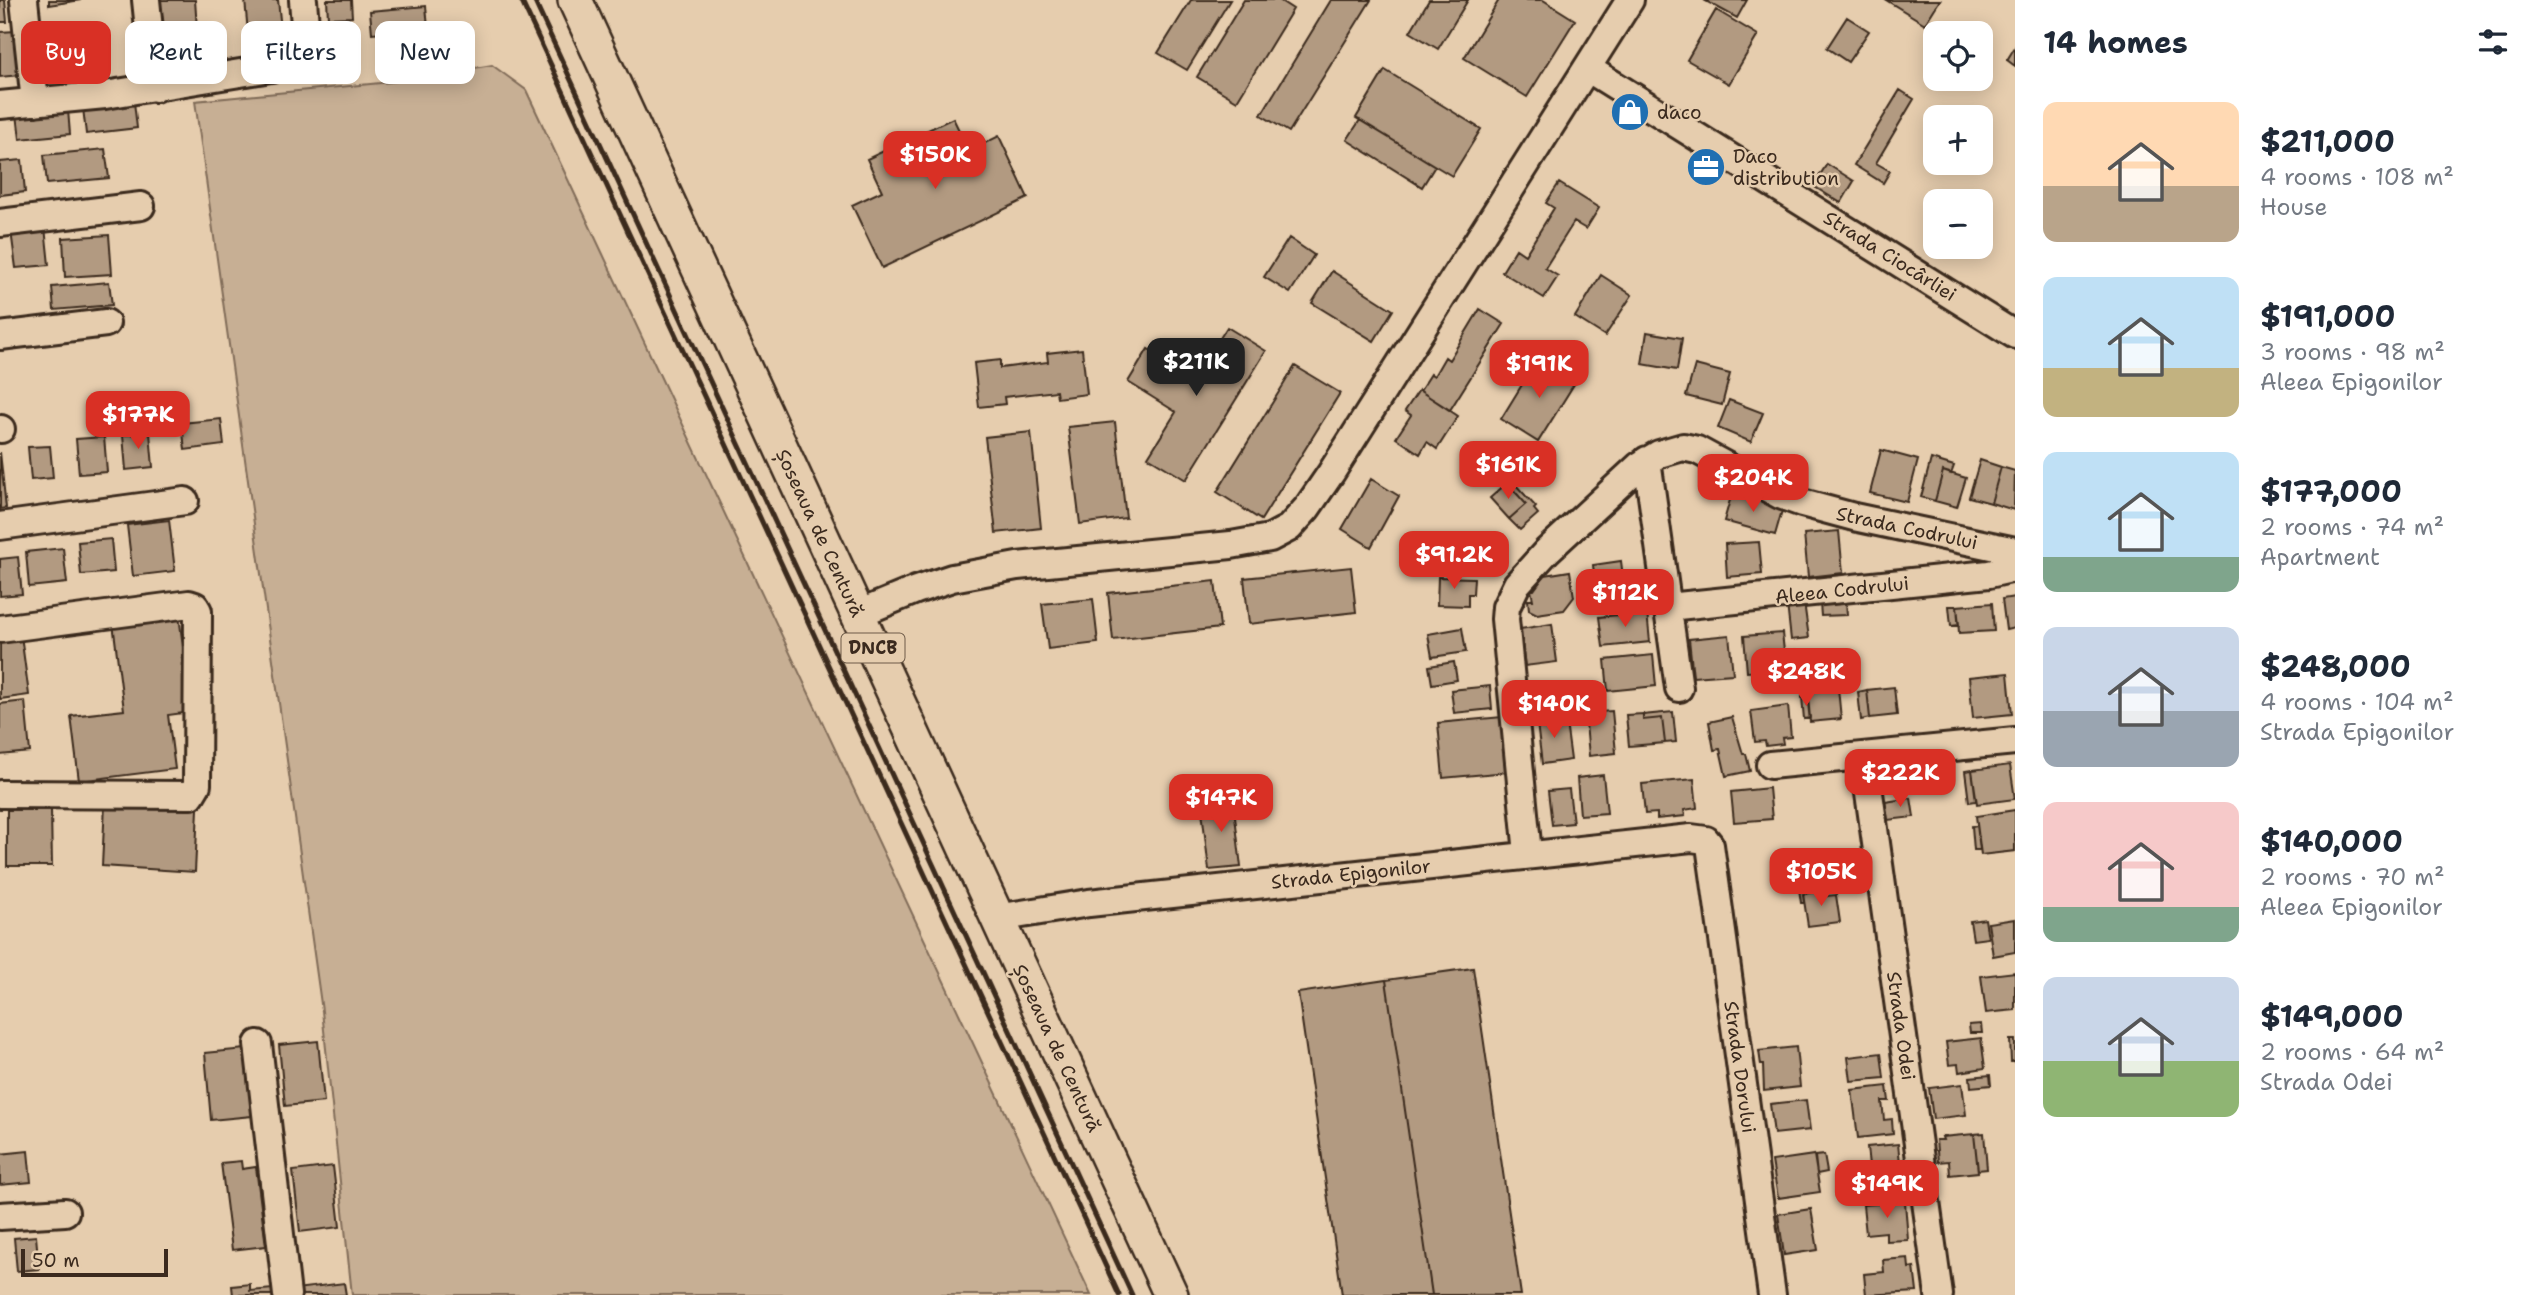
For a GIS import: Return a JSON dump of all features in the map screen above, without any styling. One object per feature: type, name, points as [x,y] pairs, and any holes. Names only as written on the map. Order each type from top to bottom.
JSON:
[{"type":"main road","name":"Șoseaua de Centură","points":[[575,0],[1171,1295]]},
{"type":"street","points":[[24,0],[35,102]]},
{"type":"street","points":[[146,0],[155,88]]},
{"type":"street","points":[[0,105],[155,88],[308,62],[303,0]]},
{"type":"street","points":[[858,614],[952,578],[1017,566],[1231,545],[1270,538],[1289,528],[1307,508],[1338,461],[1630,0]]},
{"type":"street","name":"Strada Ciocârliei","points":[[1587,68],[2015,335]]},
{"type":"street","points":[[0,223],[141,206]]},
{"type":"street","points":[[0,336],[106,323]]},
{"type":"street","name":"Strada Codrului","points":[[1647,460],[1671,449],[1690,447],[1780,495],[1802,503],[1854,517],[2015,551]]},
{"type":"street","points":[[1647,460],[1679,688]]},
{"type":"street","points":[[1528,854],[1506,607],[1526,571],[1647,460]]},
{"type":"street","points":[[0,526],[185,501]]},
{"type":"street","name":"Aleea Codrului","points":[[1668,607],[1989,575],[2015,568]]},
{"type":"street","points":[[0,629],[189,604],[195,606],[198,611],[197,785],[191,794],[0,794]]},
{"type":"street","points":[[1770,765],[2015,741]]},
{"type":"street","name":"Strada Odei","points":[[1864,757],[1940,1295]]},
{"type":"street","name":"Strada Epigonilor","points":[[997,918],[1089,903],[1528,854],[1691,838],[1706,840]]},
{"type":"street","name":"Strada Dorului","points":[[1706,840],[1710,845],[1772,1295]]},
{"type":"street","points":[[258,1044],[287,1295]]},
{"type":"street","points":[[0,1216],[65,1212]]},
{"type":"shaded area","points":[[492,65],[526,90],[1091,1295],[352,1295],[322,1011],[195,101],[375,84],[475,84],[475,68]]},
{"type":"building","points":[[0,0],[5,0],[7,22],[0,22]]},
{"type":"building","points":[[49,0],[81,0],[49,5]]},
{"type":"building","points":[[160,0],[195,0],[196,21],[162,21]]},
{"type":"building","points":[[245,0],[278,0],[280,21],[247,21]]},
{"type":"building","points":[[327,0],[351,0],[352,17],[328,18]]},
{"type":"building","points":[[1191,0],[1230,0],[1187,70],[1158,53]]},
{"type":"building","points":[[1244,0],[1279,0],[1293,9],[1237,101],[1197,77]]},
{"type":"building","points":[[1331,0],[1371,0],[1289,132],[1261,115]]},
{"type":"building","points":[[1429,0],[1468,0],[1438,49],[1410,32]]},
{"type":"building","points":[[1499,0],[1543,0],[1575,20],[1527,97],[1464,58]]},
{"type":"building","points":[[1704,0],[1747,0],[1737,18]]},
{"type":"building","points":[[1886,0],[1940,0],[1923,23]]},
{"type":"building","points":[[426,6],[427,21],[375,21],[375,33],[372,33],[370,11]]},
{"type":"building","points":[[1716,10],[1758,35],[1729,84],[1687,60]]},
{"type":"building","points":[[1847,17],[1869,31],[1848,62],[1827,48]]},
{"type":"building","points":[[16,31],[20,75],[0,77],[0,32]]},
{"type":"building","points":[[2015,47],[2015,66],[2007,60]]},
{"type":"building","points":[[1385,70],[1481,129],[1452,176],[1356,118]]},
{"type":"building","points":[[1900,90],[1914,99],[1876,163],[1890,171],[1883,183],[1854,165]]},
{"type":"building","points":[[134,102],[137,128],[86,134],[83,108]]},
{"type":"building","points":[[68,110],[70,134],[20,139],[17,114]]},
{"type":"building","points":[[953,118],[969,151],[999,136],[1028,198],[882,268],[852,205],[882,191],[867,159]]},
{"type":"building","points":[[1360,120],[1435,166],[1422,187],[1347,140]]},
{"type":"building","points":[[105,149],[109,178],[47,184],[44,155]]},
{"type":"building","points":[[22,160],[25,192],[0,195],[0,162]]},
{"type":"building","points":[[1827,164],[1854,181],[1841,203],[1813,186]]},
{"type":"building","points":[[1559,183],[1599,208],[1586,229],[1574,222],[1545,268],[1558,276],[1544,298],[1502,272],[1516,249],[1525,255],[1554,208],[1546,203]]},
{"type":"building","points":[[45,227],[49,265],[16,268],[11,231]]},
{"type":"building","points":[[109,235],[112,274],[65,277],[63,238]]},
{"type":"building","points":[[1289,238],[1314,255],[1290,293],[1264,277]]},
{"type":"building","points":[[1332,271],[1393,310],[1374,341],[1312,303]]},
{"type":"building","points":[[1601,275],[1632,295],[1605,336],[1575,317]]},
{"type":"building","points":[[109,282],[112,305],[54,310],[52,287]]},
{"type":"building","points":[[1480,309],[1504,324],[1450,410],[1420,391],[1431,374],[1434,376],[1445,357],[1449,360]]},
{"type":"building","points":[[1227,327],[1266,351],[1186,480],[1148,457],[1176,412],[1128,382],[1148,349],[1195,378]]},
{"type":"building","points":[[1647,332],[1682,338],[1677,370],[1642,364]]},
{"type":"building","points":[[1082,349],[1087,394],[1057,398],[1056,391],[1004,397],[1005,404],[979,407],[974,363],[1000,360],[1000,368],[1048,362],[1047,353]]},
{"type":"building","points":[[1539,357],[1576,381],[1538,442],[1501,419]]},
{"type":"building","points":[[1695,365],[1730,374],[1722,405],[1686,396]]},
{"type":"building","points":[[1295,366],[1340,393],[1261,520],[1217,492]]},
{"type":"building","points":[[1419,390],[1458,416],[1437,449],[1427,442],[1420,454],[1396,438],[1411,415],[1405,411]]},
{"type":"building","points":[[1729,400],[1763,413],[1751,442],[1718,428]]},
{"type":"building","points":[[221,419],[224,445],[185,450],[182,423]]},
{"type":"building","points":[[1115,422],[1126,518],[1080,524],[1068,427]]},
{"type":"building","points":[[1031,432],[1041,528],[996,533],[985,437]]},
{"type":"building","points":[[150,433],[153,467],[126,470],[123,435]]},
{"type":"building","points":[[104,437],[107,472],[79,474],[76,439]]},
{"type":"building","points":[[50,446],[53,478],[31,480],[28,447]]},
{"type":"building","points":[[1881,450],[1918,460],[1907,502],[1870,493]]},
{"type":"building","points":[[0,452],[6,508],[0,509]]},
{"type":"building","points":[[1931,459],[1954,466],[1951,474],[1943,471],[1935,501],[1921,497]]},
{"type":"building","points":[[1980,460],[2001,467],[1991,503],[1969,497]]},
{"type":"building","points":[[2001,467],[2015,471],[2014,510],[1991,503]]},
{"type":"building","points":[[1943,471],[1966,478],[1957,507],[1935,501]]},
{"type":"building","points":[[1371,479],[1399,496],[1371,547],[1342,529]]},
{"type":"building","points":[[1507,483],[1526,504],[1509,519],[1490,498]]},
{"type":"building","points":[[1514,483],[1536,507],[1534,509],[1538,514],[1520,530],[1509,519],[1526,504],[1510,486]]},
{"type":"building","points":[[1732,493],[1783,507],[1775,535],[1724,521]]},
{"type":"building","points":[[169,520],[175,571],[133,576],[127,525]]},
{"type":"building","points":[[1839,531],[1843,573],[1808,577],[1804,534]]},
{"type":"building","points":[[111,539],[114,572],[81,575],[78,542]]},
{"type":"building","points":[[1759,542],[1762,574],[1727,577],[1725,544]]},
{"type":"building","points":[[63,548],[67,583],[29,587],[26,552]]},
{"type":"building","points":[[18,557],[22,594],[0,596],[0,559]]},
{"type":"building","points":[[1621,561],[1625,593],[1597,597],[1593,565]]},
{"type":"building","points":[[1351,567],[1356,612],[1249,624],[1244,578]]},
{"type":"building","points":[[1570,571],[1574,597],[1564,610],[1537,614],[1529,610],[1528,600],[1533,600],[1531,590],[1534,590],[1545,575]]},
{"type":"building","points":[[1633,575],[1636,600],[1615,603],[1614,594],[1625,593],[1623,577]]},
{"type":"building","points":[[1438,577],[1474,578],[1473,594],[1468,594],[1468,606],[1437,605]]},
{"type":"building","points":[[1215,581],[1220,628],[1113,640],[1108,593]]},
{"type":"building","points":[[2015,597],[2015,628],[2006,630],[2002,599]]},
{"type":"building","points":[[1093,599],[1098,643],[1048,649],[1042,604]]},
{"type":"building","points":[[1846,601],[1847,615],[1821,616],[1820,603]]},
{"type":"building","points":[[1804,602],[1809,638],[1791,640],[1787,604]]},
{"type":"building","points":[[1992,603],[1994,631],[1959,633],[1957,606]]},
{"type":"building","points":[[1949,606],[1957,606],[1959,625],[1951,626]]},
{"type":"building","points":[[1647,612],[1650,642],[1603,647],[1599,617]]},
{"type":"building","points":[[179,615],[191,712],[168,715],[175,769],[79,781],[71,716],[124,710],[113,623]]},
{"type":"building","points":[[1552,624],[1557,662],[1525,666],[1520,629]]},
{"type":"building","points":[[1462,628],[1466,652],[1432,657],[1428,634]]},
{"type":"building","points":[[1782,633],[1786,669],[1747,672],[1744,636]]},
{"type":"building","points":[[21,635],[29,695],[0,699],[0,638]]},
{"type":"building","points":[[1729,635],[1733,674],[1693,677],[1689,639]]},
{"type":"building","points":[[1795,650],[1796,662],[1819,660],[1821,675],[1789,678],[1786,652]]},
{"type":"building","points":[[1653,655],[1656,686],[1608,691],[1605,660]]},
{"type":"building","points":[[1454,662],[1457,680],[1432,684],[1429,666]]},
{"type":"building","points":[[2008,673],[2012,714],[1973,718],[1969,677]]},
{"type":"building","points":[[1490,686],[1492,709],[1454,713],[1451,690]]},
{"type":"building","points":[[1894,687],[1897,715],[1870,718],[1867,690]]},
{"type":"building","points":[[1838,688],[1841,719],[1810,722],[1807,692]]},
{"type":"building","points":[[1867,690],[1870,718],[1861,720],[1858,692]]},
{"type":"building","points":[[1802,697],[1808,697],[1810,718],[1804,719]]},
{"type":"building","points":[[25,701],[30,752],[0,755],[0,704]]},
{"type":"building","points":[[1788,706],[1791,737],[1782,738],[1783,744],[1766,746],[1765,741],[1755,742],[1751,711]]},
{"type":"building","points":[[1612,711],[1616,753],[1589,756],[1585,713]]},
{"type":"building","points":[[1673,712],[1676,742],[1665,743],[1662,718],[1643,720],[1643,715]]},
{"type":"building","points":[[1643,714],[1643,720],[1662,718],[1665,743],[1629,746],[1626,715]]},
{"type":"building","points":[[1565,715],[1571,760],[1542,764],[1537,723],[1543,722],[1542,718]]},
{"type":"building","points":[[1502,717],[1507,772],[1443,778],[1438,723]]},
{"type":"building","points":[[1732,717],[1750,771],[1726,776],[1720,749],[1714,750],[1709,722]]},
{"type":"building","points":[[2010,765],[2015,799],[1977,804],[1972,770]]},
{"type":"building","points":[[1972,770],[1976,801],[1969,802],[1965,771]]},
{"type":"building","points":[[1603,775],[1607,813],[1580,815],[1577,778]]},
{"type":"building","points":[[1694,779],[1697,808],[1684,810],[1685,816],[1657,819],[1657,813],[1645,814],[1642,784]]},
{"type":"building","points":[[1769,788],[1772,819],[1734,822],[1731,792]]},
{"type":"building","points":[[1569,789],[1573,823],[1552,825],[1548,791]]},
{"type":"building","points":[[1911,798],[1914,817],[1888,820],[1885,802]]},
{"type":"building","points":[[1233,799],[1241,867],[1209,870],[1201,802]]},
{"type":"building","points":[[105,804],[198,809],[195,872],[102,866]]},
{"type":"building","points":[[7,810],[51,810],[52,866],[7,866]]},
{"type":"building","points":[[2015,810],[2015,851],[1981,855],[1976,816]]},
{"type":"building","points":[[1977,825],[1980,850],[1974,850],[1972,826]]},
{"type":"building","points":[[1814,887],[1815,892],[1803,894],[1804,903],[1801,903],[1799,889]]},
{"type":"building","points":[[1827,890],[1827,896],[1836,895],[1840,922],[1808,926],[1803,894]]},
{"type":"building","points":[[1985,919],[1988,938],[1973,940],[1970,921]]},
{"type":"building","points":[[2015,919],[2015,952],[1993,956],[1988,923]]},
{"type":"building","points":[[1473,968],[1521,1295],[1432,1295],[1386,980]]},
{"type":"building","points":[[2015,972],[2015,1010],[1986,1013],[1981,976]]},
{"type":"building","points":[[1386,980],[1432,1295],[1342,1295],[1298,993]]},
{"type":"building","points":[[1981,1024],[1982,1033],[1970,1033],[1969,1025]]},
{"type":"building","points":[[1981,1038],[1985,1068],[1959,1072],[1958,1064],[1949,1065],[1946,1042]]},
{"type":"building","points":[[2010,1040],[2015,1040],[2015,1062],[2011,1062]]},
{"type":"building","points":[[318,1041],[324,1102],[285,1106],[279,1045]]},
{"type":"building","points":[[1796,1047],[1800,1087],[1764,1091],[1763,1065],[1759,1051]]},
{"type":"building","points":[[245,1049],[252,1116],[211,1120],[205,1053]]},
{"type":"building","points":[[1881,1053],[1884,1078],[1851,1081],[1848,1057]]},
{"type":"building","points":[[1990,1075],[1991,1085],[1971,1087],[1970,1077]]},
{"type":"building","points":[[1962,1084],[1966,1115],[1933,1119],[1929,1088]]},
{"type":"building","points":[[1887,1086],[1889,1101],[1882,1101],[1884,1120],[1892,1119],[1893,1134],[1858,1138],[1852,1090]]},
{"type":"building","points":[[1806,1100],[1810,1130],[1774,1134],[1770,1104]]},
{"type":"building","points":[[1984,1133],[1987,1169],[1978,1170],[1974,1134]]},
{"type":"building","points":[[1974,1134],[1978,1172],[1950,1175],[1949,1161],[1938,1162],[1936,1140]]},
{"type":"building","points":[[1898,1144],[1902,1181],[1871,1184],[1867,1147]]},
{"type":"building","points":[[28,1151],[31,1182],[0,1185],[0,1154]]},
{"type":"building","points":[[1814,1155],[1820,1192],[1778,1198],[1772,1161]]},
{"type":"building","points":[[1824,1155],[1827,1172],[1817,1174],[1815,1156]]},
{"type":"building","points":[[241,1161],[242,1169],[256,1167],[266,1246],[232,1250],[221,1163]]},
{"type":"building","points":[[333,1166],[340,1227],[300,1232],[293,1171]]},
{"type":"building","points":[[1905,1202],[1908,1240],[1886,1241],[1886,1232],[1866,1234],[1863,1205]]},
{"type":"building","points":[[1811,1209],[1818,1250],[1784,1255],[1778,1214]]},
{"type":"building","points":[[36,1236],[39,1269],[17,1271],[14,1238]]},
{"type":"building","points":[[1908,1258],[1909,1268],[1914,1267],[1917,1292],[1866,1295],[1864,1274],[1884,1272],[1883,1260]]},
{"type":"building","points":[[344,1283],[346,1295],[296,1295],[295,1289]]},
{"type":"building","points":[[250,1284],[250,1291],[273,1289],[273,1295],[233,1295],[232,1286]]},
{"type":"railway","points":[[521,0],[1119,1295]]},
{"type":"railway","points":[[534,0],[1132,1295]]},
{"type":"place","name":"daco","points":[[1630,112]]},
{"type":"place","name":"Daco distribution","points":[[1706,167]]}]
